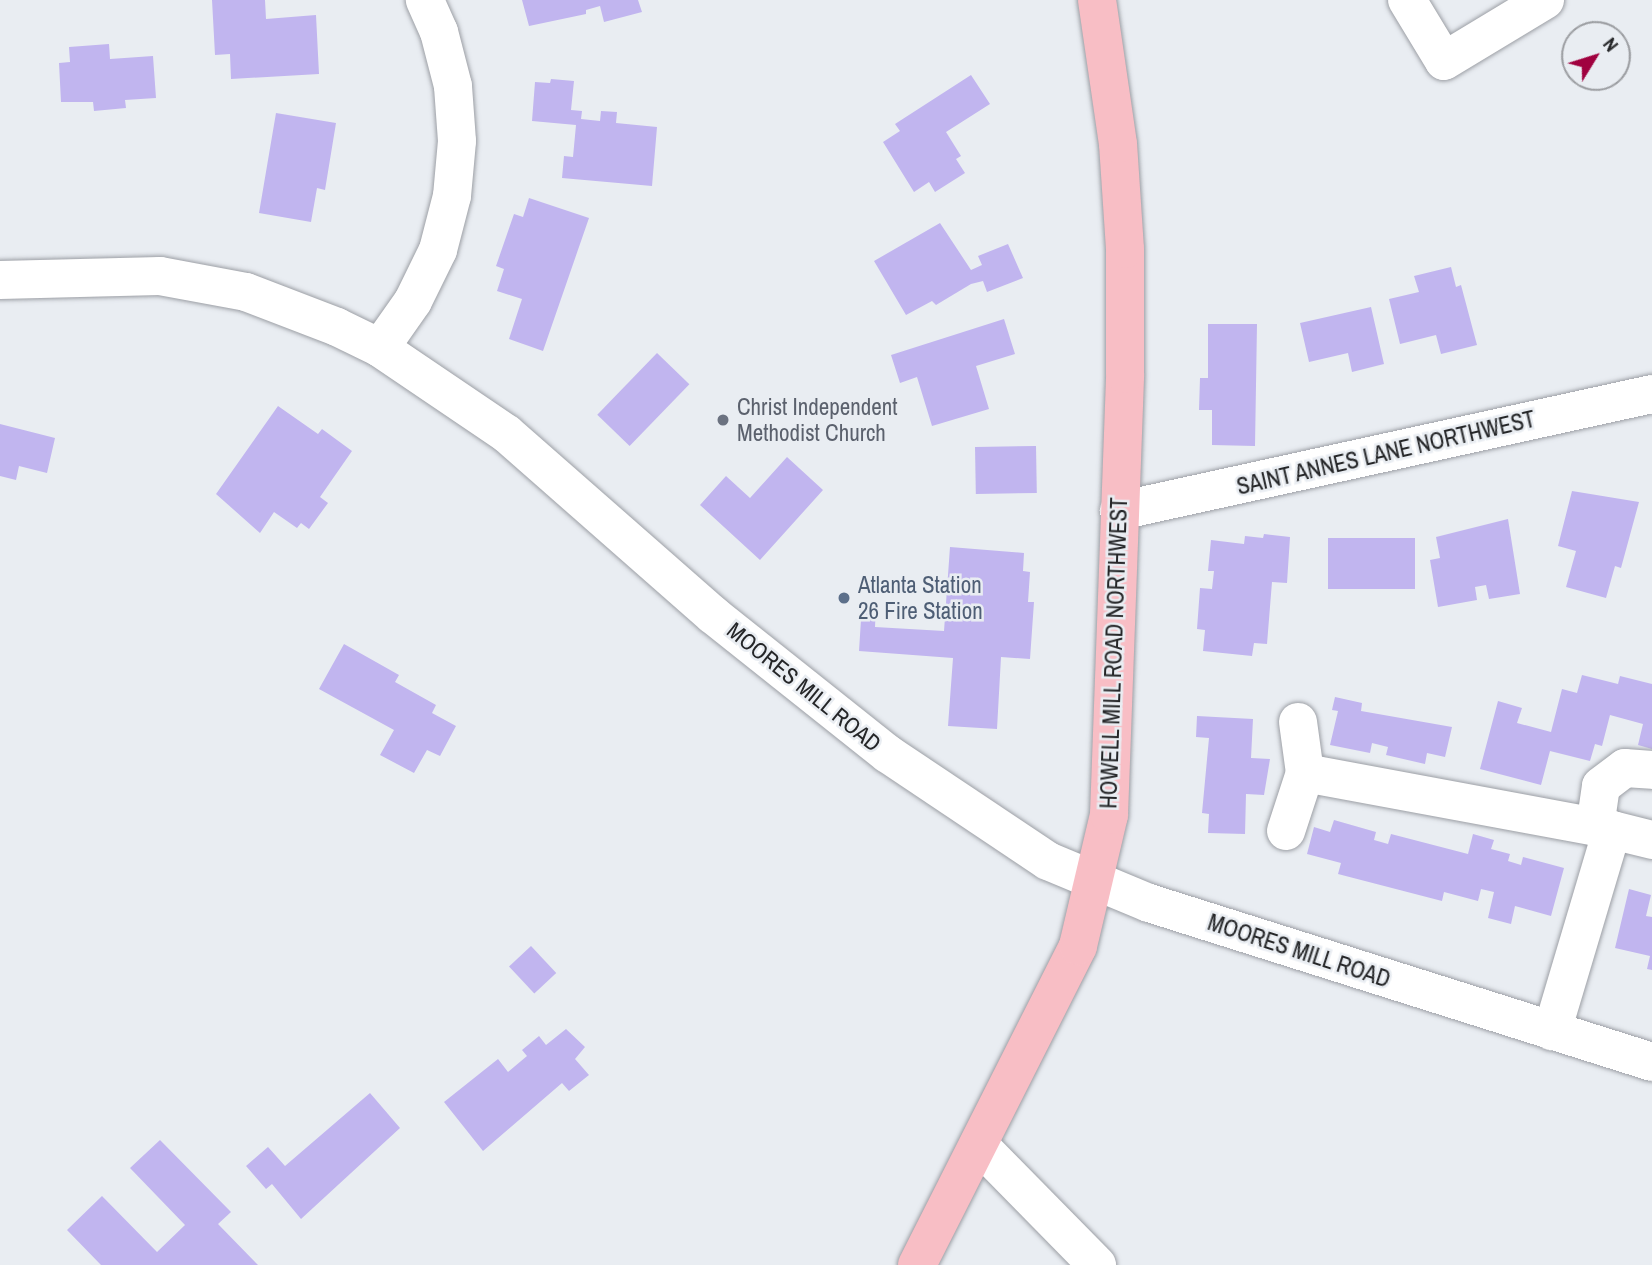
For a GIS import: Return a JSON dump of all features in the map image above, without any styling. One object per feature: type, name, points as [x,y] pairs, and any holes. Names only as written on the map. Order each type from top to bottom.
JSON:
[{"type":"main road","name":"HOWELL MILL ROAD NORTHWEST","points":[[917,1265],[980,1146],[1078,946],[1109,815],[1125,249],[1118,144],[1097,0]]},
{"type":"street","points":[[380,348],[413,301],[432,263],[452,196],[457,141],[453,86],[439,32],[425,0]]},
{"type":"street","points":[[1407,0],[1444,61],[1545,0]]},
{"type":"street","name":"MOORES MILL ROAD","points":[[0,280],[119,275],[201,282],[292,307],[380,348],[508,434],[713,615],[888,754],[1007,837],[1095,883],[1652,1062]]},
{"type":"street","name":"SAINT ANNES LANE NORTHWEST","points":[[1119,511],[1652,394]]},
{"type":"street","points":[[1286,831],[1305,773],[1298,722]]},
{"type":"street","points":[[1552,1031],[1604,828],[1601,786],[1625,768],[1652,771]]},
{"type":"street","points":[[1305,773],[1604,828],[1652,840]]},
{"type":"street","points":[[980,1146],[1097,1265]]},
{"type":"building","points":[[212,0],[265,0],[266,19],[316,15],[319,74],[231,79],[230,54],[215,55]]},
{"type":"building","points":[[522,0],[638,0],[642,12],[604,22],[600,6],[586,10],[586,14],[529,26]]},
{"type":"building","points":[[109,44],[110,59],[153,56],[156,98],[125,100],[126,108],[94,111],[93,102],[61,102],[59,63],[70,62],[69,47]]},
{"type":"building","points":[[971,75],[990,104],[946,132],[961,156],[956,159],[965,173],[935,192],[929,182],[914,192],[883,142],[900,131],[895,124]]},
{"type":"building","points":[[551,79],[574,81],[571,110],[582,111],[581,119],[600,121],[601,111],[617,112],[616,123],[657,127],[652,186],[562,178],[564,156],[573,157],[576,125],[532,121],[535,82],[550,83]]},
{"type":"building","points":[[276,113],[336,123],[325,190],[317,188],[311,222],[259,213]]},
{"type":"building","points":[[529,198],[589,218],[543,351],[509,339],[522,299],[497,291],[504,269],[496,266],[514,214],[523,217]]},
{"type":"building","points":[[940,223],[971,270],[982,265],[978,256],[1008,244],[1023,278],[987,292],[983,281],[971,284],[936,305],[932,301],[906,315],[874,261]]},
{"type":"building","points":[[1451,267],[1456,287],[1461,285],[1477,345],[1441,354],[1436,335],[1400,344],[1389,299],[1419,292],[1414,276]]},
{"type":"building","points":[[1371,307],[1384,364],[1352,372],[1348,353],[1309,362],[1300,323]]},
{"type":"building","points":[[1004,319],[1015,354],[976,366],[989,409],[932,426],[917,377],[900,383],[891,355]]},
{"type":"building","points":[[1208,324],[1257,324],[1255,446],[1212,445],[1212,410],[1199,410],[1200,378],[1208,378]]},
{"type":"building","points":[[657,353],[689,384],[630,446],[597,415]]},
{"type":"building","points":[[278,406],[318,434],[322,429],[352,451],[320,497],[328,503],[309,529],[301,523],[297,528],[274,512],[260,533],[216,494]]},
{"type":"building","points":[[0,424],[55,438],[47,473],[19,466],[16,480],[0,476]]},
{"type":"building","points":[[1036,446],[1037,493],[976,494],[975,447]]},
{"type":"building","points":[[787,457],[823,490],[760,560],[700,505],[726,476],[750,498]]},
{"type":"building","points":[[1572,491],[1639,502],[1621,568],[1615,566],[1606,598],[1566,587],[1576,551],[1558,546]]},
{"type":"building","points":[[1508,519],[1520,594],[1489,599],[1486,585],[1475,587],[1477,600],[1438,607],[1430,560],[1440,558],[1436,537]]},
{"type":"building","points":[[1264,534],[1290,537],[1287,583],[1272,582],[1267,644],[1254,643],[1252,656],[1203,651],[1205,630],[1197,629],[1200,588],[1212,589],[1214,571],[1208,571],[1211,540],[1244,544],[1245,536],[1263,538]]},
{"type":"building","points":[[1328,538],[1415,538],[1415,589],[1328,589]]},
{"type":"building","points":[[950,547],[1024,553],[1023,571],[1030,572],[1028,602],[1034,602],[1030,659],[1001,657],[997,729],[948,726],[953,658],[859,651],[862,604],[876,605],[875,627],[944,631]]},
{"type":"building","points":[[344,644],[399,675],[395,682],[436,705],[432,713],[456,726],[440,756],[427,750],[414,773],[380,755],[394,730],[319,689]]},
{"type":"building","points":[[1582,675],[1618,684],[1620,676],[1652,684],[1652,749],[1638,745],[1643,724],[1610,715],[1602,746],[1595,744],[1590,761],[1550,751],[1541,785],[1480,769],[1498,701],[1522,708],[1517,723],[1551,732],[1562,689],[1577,693]]},
{"type":"building","points":[[1335,697],[1362,703],[1361,711],[1452,727],[1445,757],[1427,753],[1425,764],[1386,755],[1388,747],[1372,743],[1370,753],[1330,745],[1338,711],[1332,710]]},
{"type":"building","points":[[1197,716],[1253,719],[1251,758],[1270,759],[1264,795],[1246,794],[1245,834],[1208,833],[1209,814],[1202,813],[1209,738],[1196,737]]},
{"type":"building","points":[[1334,820],[1376,832],[1374,840],[1388,844],[1391,834],[1468,854],[1473,834],[1494,840],[1491,849],[1510,854],[1508,861],[1521,865],[1523,857],[1564,868],[1551,916],[1515,906],[1511,924],[1488,918],[1494,892],[1481,889],[1478,901],[1444,892],[1442,901],[1338,874],[1341,863],[1307,854],[1314,827],[1330,832]]},
{"type":"building","points":[[1629,889],[1651,895],[1646,916],[1652,917],[1652,970],[1647,969],[1650,956],[1615,948]]},
{"type":"building","points":[[531,946],[556,973],[534,994],[509,966]]},
{"type":"building","points":[[566,1029],[585,1047],[575,1059],[589,1075],[569,1091],[562,1083],[483,1151],[444,1102],[498,1059],[508,1072],[527,1056],[522,1050],[539,1036],[546,1045]]},
{"type":"building","points":[[370,1093],[400,1128],[301,1219],[272,1184],[266,1189],[246,1166],[268,1147],[285,1166]]},
{"type":"building","points":[[160,1140],[231,1212],[218,1224],[258,1265],[101,1265],[67,1230],[102,1196],[157,1252],[185,1225],[130,1168]]},
{"type":"place","name":"Christ Independent Methodist Church","points":[[723,420]]},
{"type":"place","name":"Atlanta Station 26 Fire Station","points":[[844,598]]}]
